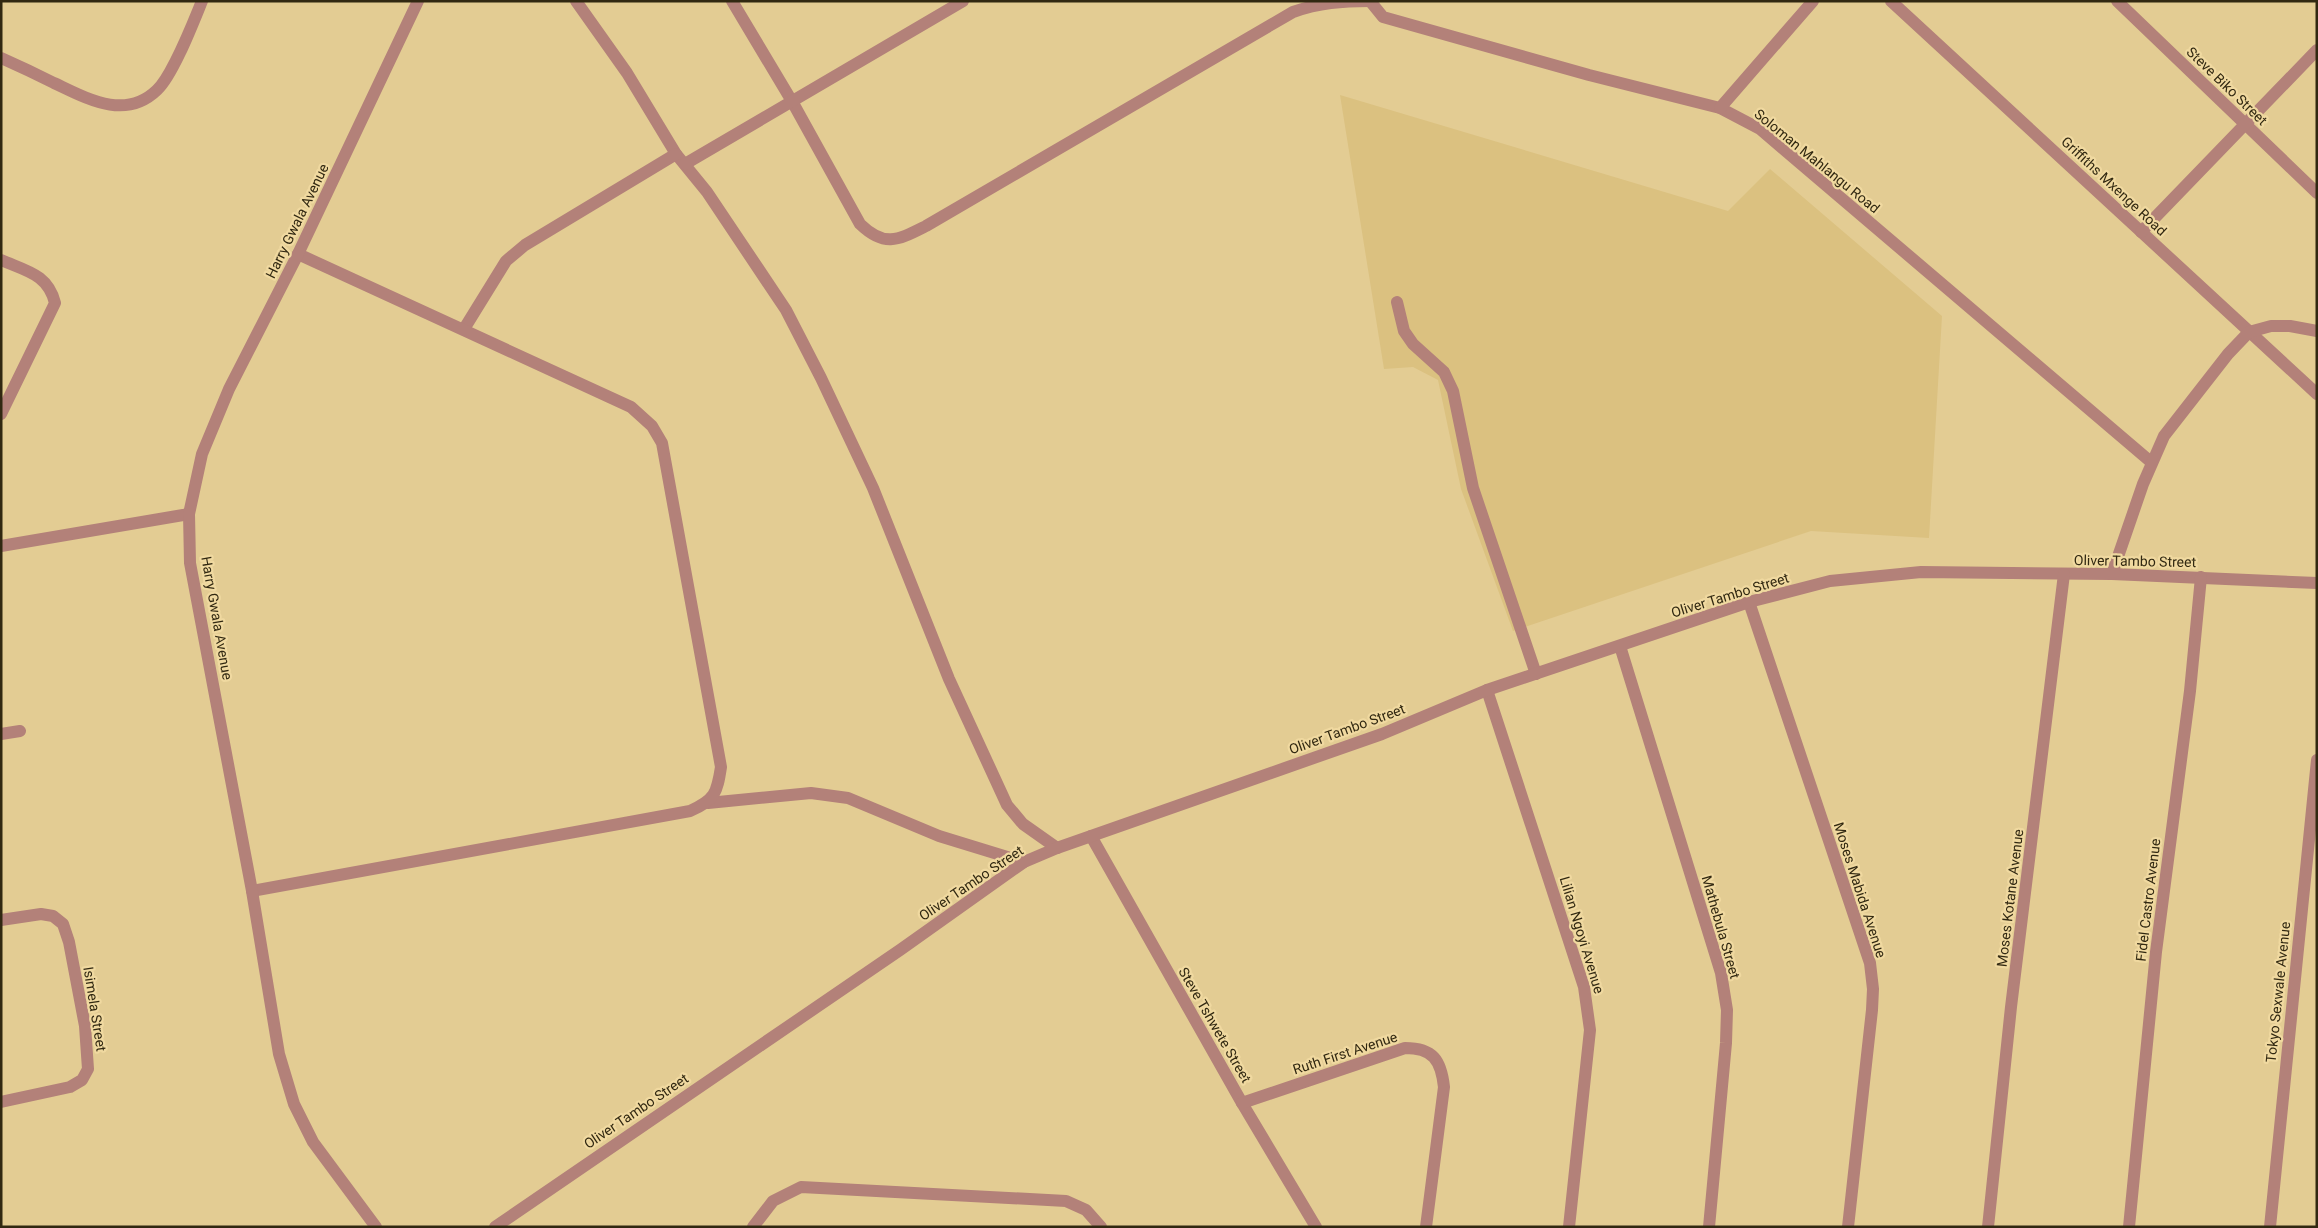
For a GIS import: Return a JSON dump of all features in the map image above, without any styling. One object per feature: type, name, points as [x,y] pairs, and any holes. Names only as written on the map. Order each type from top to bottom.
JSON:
[{"type":"street","points":[[1,58],[93,102],[116,106],[134,104],[157,90],[166,77],[202,1]]},
{"type":"street","name":"Harry Gwala Avenue","points":[[376,1227],[313,1142],[294,1104],[279,1054],[252,891],[190,563],[189,514],[202,454],[229,390],[298,254],[418,1]]},
{"type":"street","points":[[576,1],[627,73],[676,154],[706,192],[786,310],[822,378],[872,488],[949,680],[1007,806],[1023,824],[1057,848]]},
{"type":"street","points":[[732,1],[793,103],[860,224],[872,236],[888,240],[905,237],[926,226],[1293,12],[1313,5],[1335,1],[1370,1]]},
{"type":"street","points":[[685,164],[793,103],[964,1]]},
{"type":"street","name":"Soloman Mahlangu Road","points":[[1370,1],[1383,17],[1589,75],[1720,108],[1760,129],[2151,462]]},
{"type":"street","points":[[1720,108],[1813,1]]},
{"type":"street","name":"Griffiths Mxenge Road","points":[[1890,1],[2317,394]]},
{"type":"street","name":"Steve Biko Street","points":[[2117,1],[2317,193]]},
{"type":"street","points":[[2141,232],[2317,50]]},
{"type":"street","points":[[464,329],[491,283],[512,255],[550,229],[676,154]]},
{"type":"street","points":[[298,254],[631,407],[652,426],[662,443],[721,767],[718,788],[708,803]]},
{"type":"street","points":[[1,260],[42,278],[52,289],[55,303],[1,414]]},
{"type":"street","points":[[1396,302],[1404,331],[1413,344],[1444,372],[1453,391],[1473,488],[1536,674]]},
{"type":"street","points":[[2112,574],[2151,462],[2164,436],[2228,354],[2249,332],[2271,326],[2290,326],[2317,331]]},
{"type":"street","points":[[1,546],[189,514]]},
{"type":"street","name":"Oliver Tambo Street","points":[[495,1227],[900,950],[1024,862],[1090,836],[1382,734],[1487,690],[1749,602],[1830,581],[1865,576],[1921,572],[2112,574],[2317,583]]},
{"type":"street","name":"Moses Kotane Avenue","points":[[1988,1227],[2011,1007],[2064,574]]},
{"type":"street","name":"Fidel Castro Avenue","points":[[2129,1227],[2158,943],[2186,728],[2201,577]]},
{"type":"street","name":"Moses Mabida Avenue","points":[[1749,602],[1870,963],[1873,989],[1872,1010],[1848,1227]]},
{"type":"street","name":"Mathebula Street","points":[[1620,646],[1720,973],[1727,1010],[1726,1043],[1709,1227]]},
{"type":"street","name":"Lilian Ngoyi Avenue","points":[[1487,690],[1584,987],[1589,1009],[1590,1030],[1568,1227]]},
{"type":"street","points":[[1,734],[20,731]]},
{"type":"street","name":"Tokyo Sexwale Avenue","points":[[2270,1227],[2317,760]]},
{"type":"street","points":[[252,891],[690,811],[708,803],[811,793],[848,798],[939,836],[1024,862]]},
{"type":"street","name":"Steve Tshwete Street","points":[[1090,836],[1242,1103],[1316,1227]]},
{"type":"street","name":"Isimela Street","points":[[1,920],[41,914],[53,916],[63,924],[69,942],[85,1026],[88,1060],[88,1069],[82,1080],[70,1087],[1,1102]]},
{"type":"street","name":"Ruth First Avenue","points":[[1242,1103],[1405,1048],[1427,1051],[1436,1058],[1444,1087],[1426,1227]]},
{"type":"street","points":[[753,1227],[773,1201],[802,1187],[1066,1201],[1086,1210],[1101,1227]]},
{"type":"shaded area","points":[[1340,95],[1728,211],[1770,169],[1942,316],[1929,538],[1811,531],[1513,631],[1461,489],[1438,380],[1413,367],[1384,369]]}]
